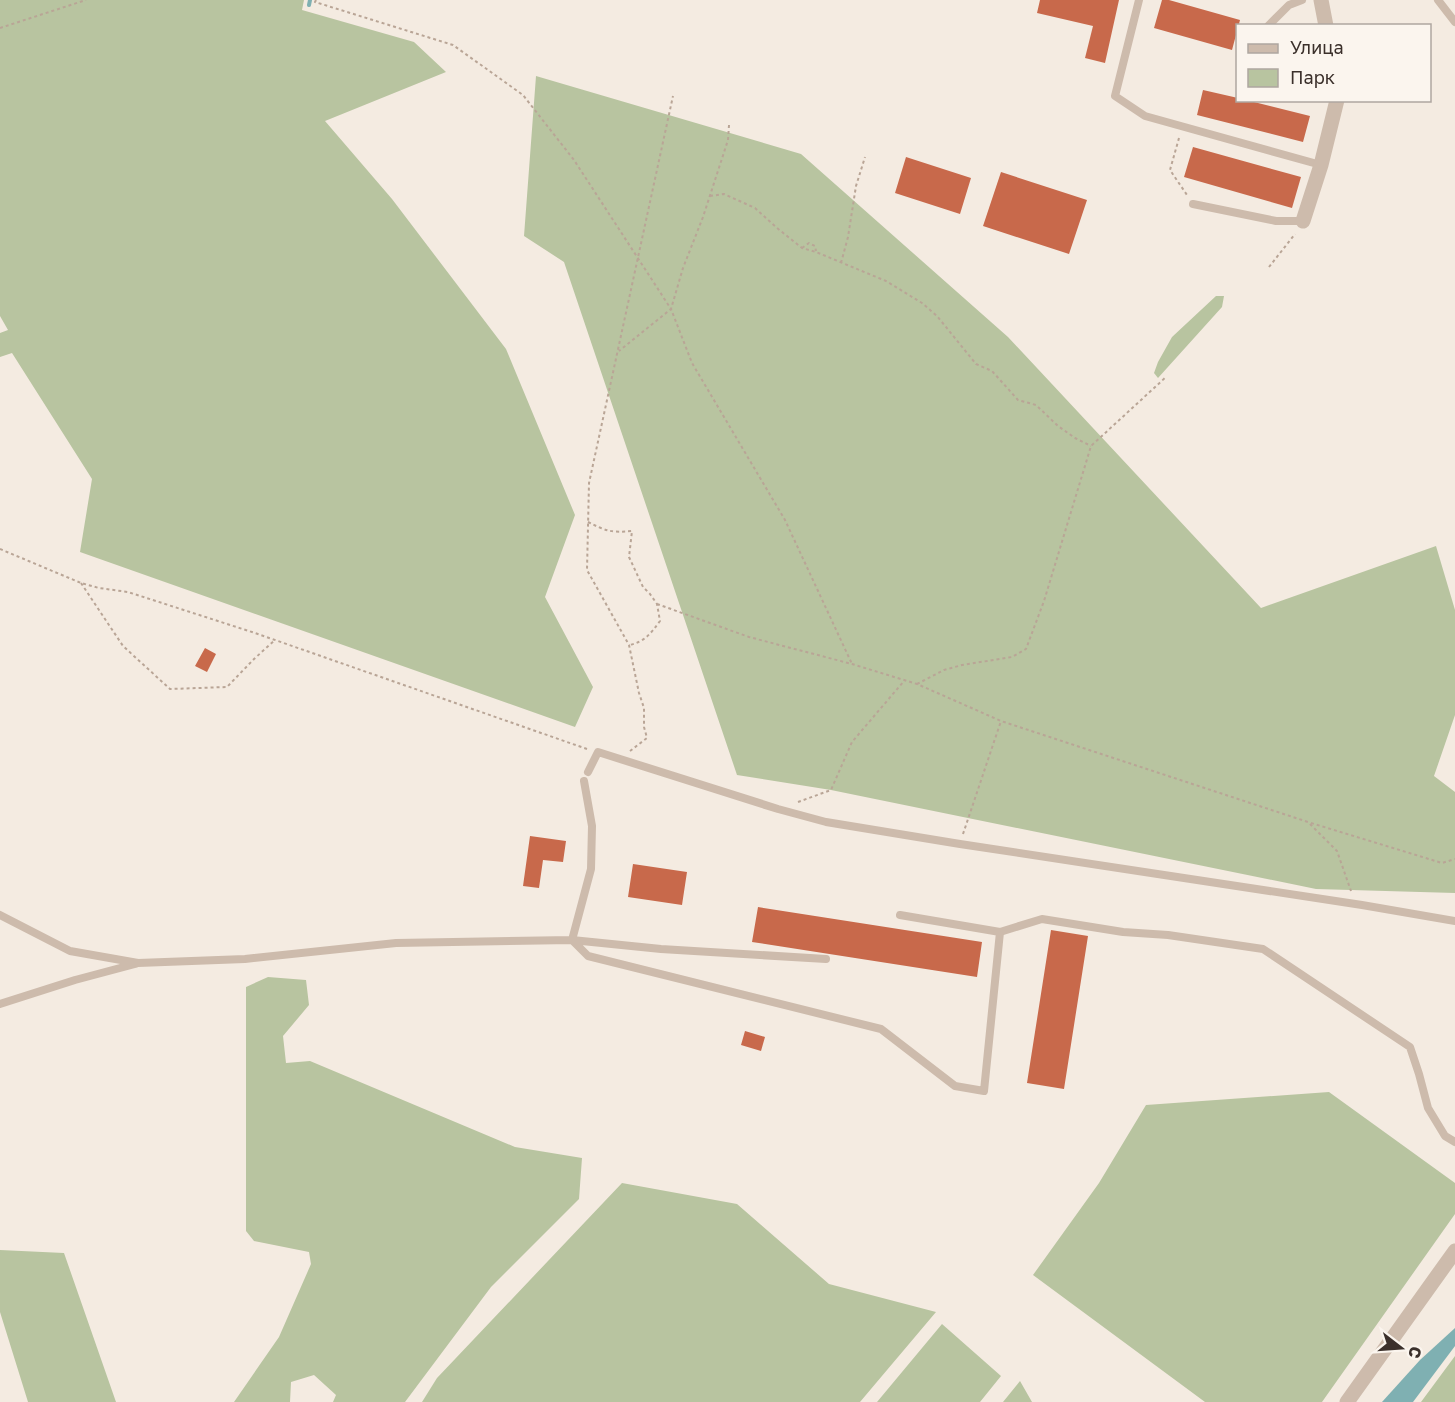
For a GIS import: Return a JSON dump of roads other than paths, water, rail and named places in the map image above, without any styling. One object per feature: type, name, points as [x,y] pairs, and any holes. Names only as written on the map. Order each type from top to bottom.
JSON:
[{"type":"street","points":[[1321,0],[1326,24]]},
{"type":"street","points":[[1303,221],[1321,165],[1337,102]]},
{"type":"street","points":[[1347,1402],[1455,1251]]},
{"type":"lane","points":[[1139,0],[1115,96],[1145,116],[1321,165]]},
{"type":"lane","points":[[1270,24],[1289,5],[1302,0]]},
{"type":"lane","points":[[1438,0],[1455,22]]},
{"type":"lane","points":[[1193,204],[1276,221],[1303,221]]},
{"type":"lane","points":[[588,772],[597,752],[826,822],[1455,921]]},
{"type":"lane","points":[[572,940],[591,868],[592,826],[584,781]]},
{"type":"lane","points":[[0,915],[70,951],[138,963],[245,959],[396,943],[572,940],[661,949],[826,959]]},
{"type":"lane","points":[[900,915],[1000,932],[1042,919],[1123,932],[1168,935],[1263,949],[1410,1047],[1428,1108],[1444,1136],[1455,1142]]},
{"type":"lane","points":[[572,940],[588,956],[881,1029],[955,1086],[984,1091],[1000,932]]},
{"type":"lane","points":[[0,1004],[138,963]]},
{"type":"water","points":[[1455,1328],[1455,1346],[1413,1402],[1382,1402],[1420,1360]]},
{"type":"waterway","points":[[309,5],[310,0]]}]
